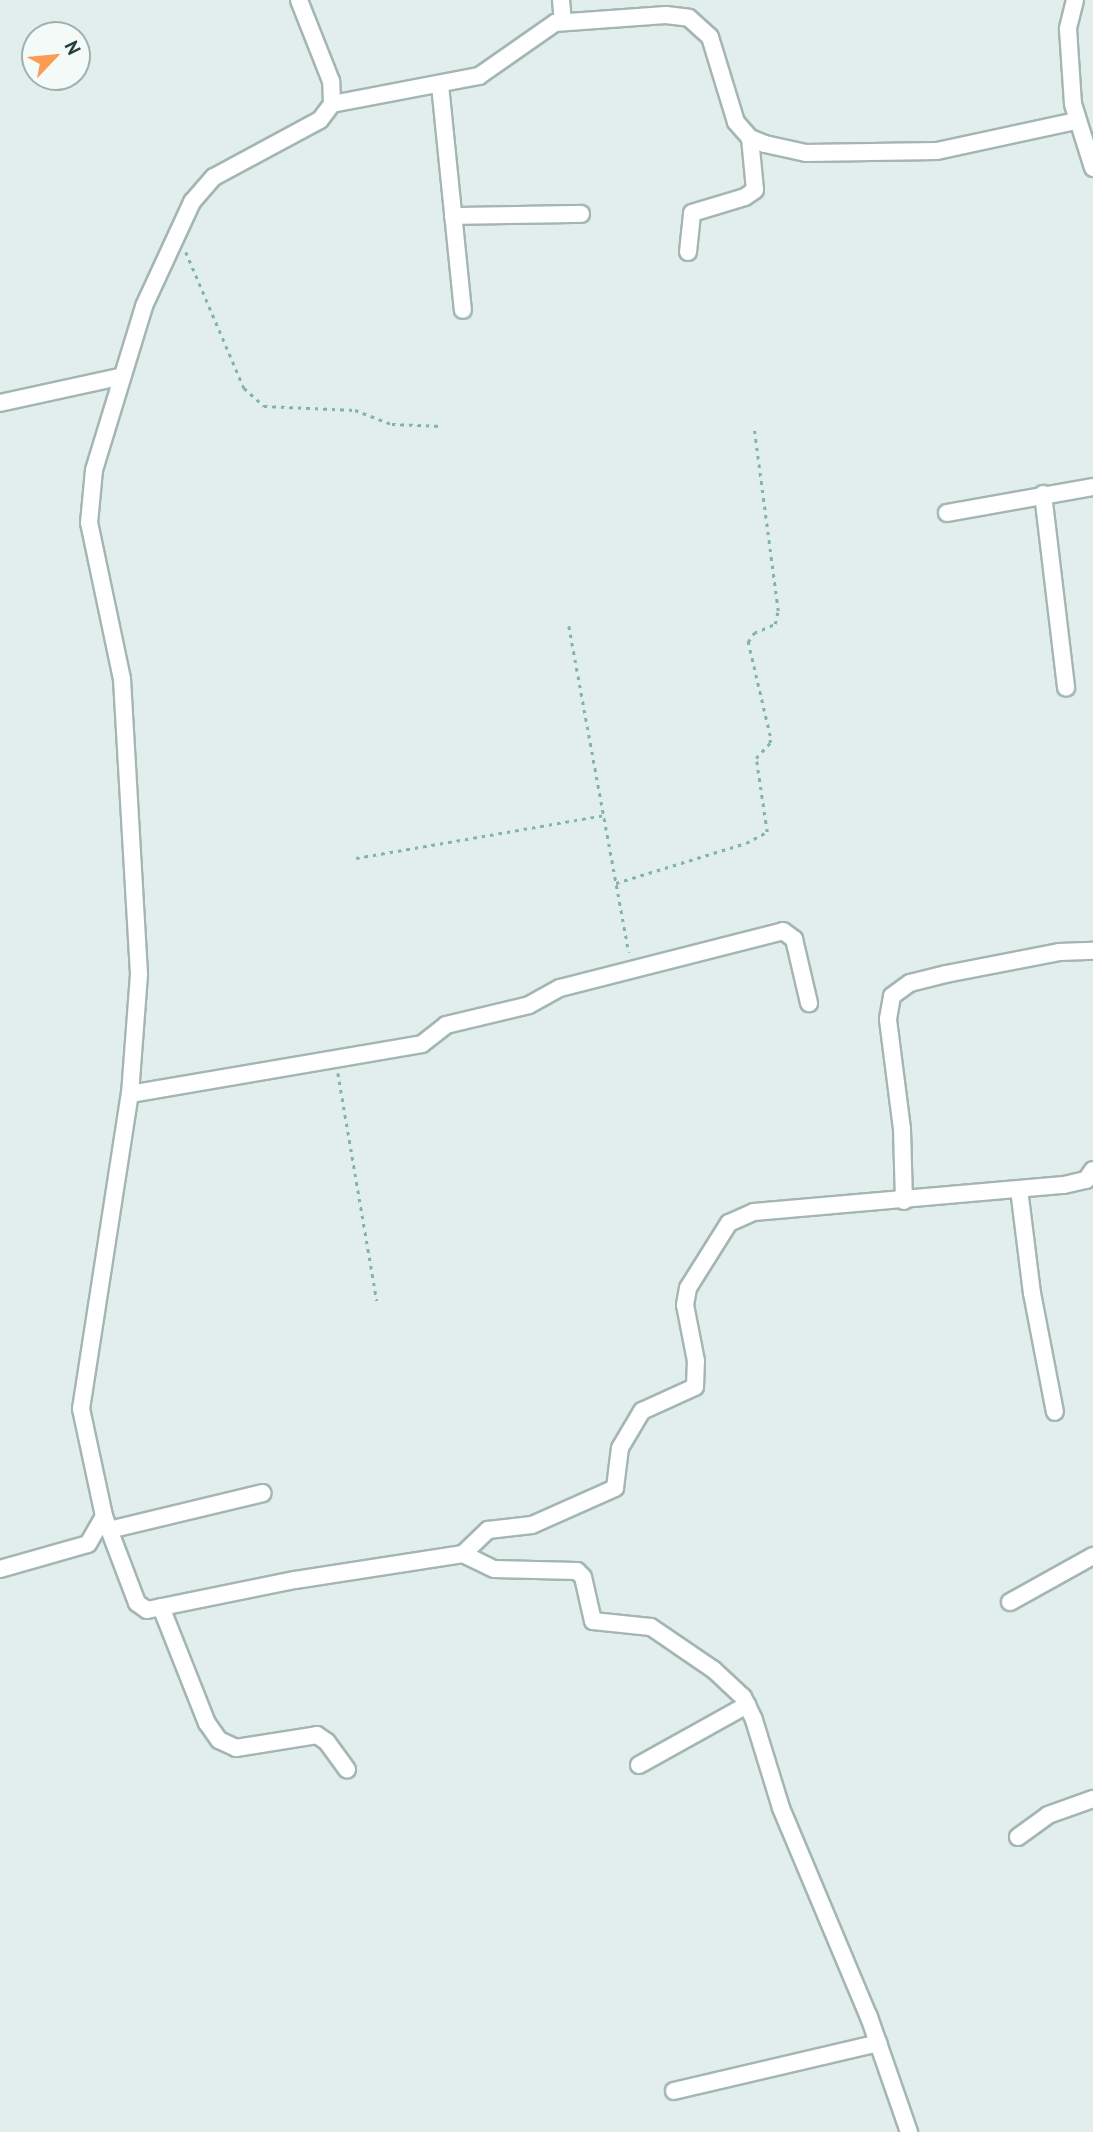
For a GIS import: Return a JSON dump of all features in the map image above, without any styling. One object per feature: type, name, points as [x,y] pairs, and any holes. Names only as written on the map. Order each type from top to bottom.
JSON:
[{"type":"street","points":[[299,0],[331,81],[332,104],[320,120],[214,177],[177,229],[119,377],[94,470],[89,523],[122,679],[139,974],[130,1094],[81,1409],[107,1523],[137,1603],[147,1610],[463,1554],[488,1530],[532,1525],[615,1488],[620,1448],[642,1411],[695,1387],[696,1361],[685,1305],[688,1288],[729,1223],[754,1212],[1020,1189],[1086,1180],[1093,1170]]},
{"type":"street","points":[[561,0],[563,21]]},
{"type":"street","points":[[1075,0],[1068,29],[1076,121],[1093,168]]},
{"type":"street","points":[[332,104],[440,85],[491,70],[545,28],[563,21],[666,15],[689,18],[710,37],[736,122],[750,138],[806,153],[912,152],[964,146],[1076,121]]},
{"type":"street","points":[[440,85],[463,310]]},
{"type":"street","points":[[688,252],[692,213],[745,197],[755,190],[750,138]]},
{"type":"street","points":[[453,216],[581,214]]},
{"type":"street","points":[[0,403],[119,377]]},
{"type":"street","points":[[947,513],[1093,486]]},
{"type":"street","points":[[1043,495],[1066,688]]},
{"type":"street","points":[[130,1094],[422,1044],[446,1025],[529,1005],[560,988],[788,931],[809,1003]]},
{"type":"street","points":[[904,1200],[902,1129],[888,1019],[892,996],[911,983],[946,974],[1059,952],[1093,951]]},
{"type":"street","points":[[1020,1189],[1032,1293],[1055,1412]]},
{"type":"street","points":[[0,1569],[88,1544],[107,1523],[263,1493]]},
{"type":"street","points":[[463,1554],[494,1569],[577,1571],[583,1577],[593,1621],[651,1627],[713,1670],[747,1705],[781,1808],[878,2043],[909,2132]]},
{"type":"street","points":[[1010,1602],[1093,1556]]},
{"type":"street","points":[[161,1607],[206,1723],[219,1740],[236,1748],[317,1735],[327,1742],[347,1770]]},
{"type":"street","points":[[639,1765],[747,1705]]},
{"type":"street","points":[[1018,1837],[1048,1815],[1093,1799]]},
{"type":"street","points":[[674,2091],[878,2043]]},
{"type":"path","points":[[177,229],[244,388],[264,406],[355,410],[392,425],[442,426]]},
{"type":"path","points":[[616,883],[747,843],[766,832],[756,758],[770,736],[748,642],[754,633],[778,620],[754,429]]},
{"type":"path","points":[[569,626],[632,969]]},
{"type":"path","points":[[356,858],[604,815]]},
{"type":"path","points":[[336,1059],[377,1301]]}]
